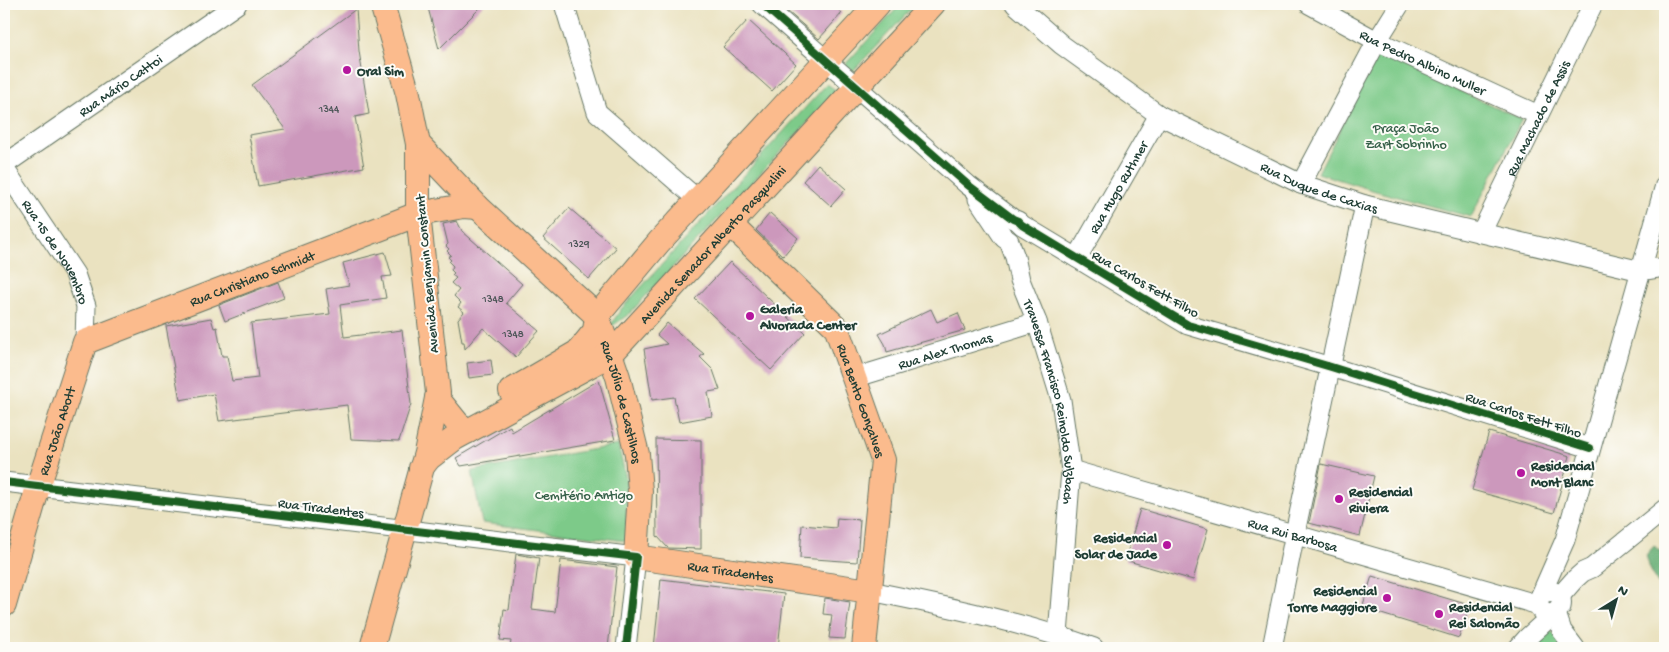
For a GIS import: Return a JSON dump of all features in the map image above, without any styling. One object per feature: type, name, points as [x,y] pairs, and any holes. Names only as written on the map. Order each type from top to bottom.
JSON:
[{"type":"main road","name":"Avenida Benjamin Constant","points":[[372,648],[423,461],[438,393],[418,214],[418,144],[408,94],[382,4]]},
{"type":"main road","name":"Avenida Senador Alberto Pasqualini","points":[[423,461],[460,431],[578,352],[595,331],[597,316],[659,242],[878,4]]},
{"type":"main road","name":"Avenida Senador Alberto Pasqualini","points":[[460,431],[611,354],[731,226],[932,4]]},
{"type":"main road","name":"Rua Júlio de Castilhos","points":[[418,144],[478,207],[597,316],[611,354],[637,454],[640,491],[636,557]]},
{"type":"main road","points":[[418,214],[464,206],[478,207]]},
{"type":"main road","name":"Rua Christiano Schmidt","points":[[85,342],[418,214]]},
{"type":"main road","name":"Rua Bento Gonçalves","points":[[731,226],[836,327],[883,460],[864,648]]},
{"type":"main road","name":"Rua João Abott","points":[[4,605],[38,487],[85,342]]},
{"type":"main road","points":[[437,398],[460,431]]},
{"type":"main road","name":"Rua Tiradentes","points":[[636,557],[870,591]]},
{"type":"street","name":"Rua Mário Cattoi","points":[[4,167],[237,4]]},
{"type":"street","points":[[564,4],[597,112],[698,200]]},
{"type":"street","points":[[762,4],[856,87]]},
{"type":"street","name":"Rua Duque de Caxias","points":[[1015,4],[1062,45],[1159,115],[1302,184],[1365,205],[1641,271],[1665,267]]},
{"type":"street","name":"Rua Pedro Albino Muller","points":[[1309,4],[1377,42],[1538,115]]},
{"type":"street","points":[[1302,184],[1377,42],[1400,4]]},
{"type":"street","name":"Rua Machado de Assis","points":[[1481,233],[1593,4]]},
{"type":"street","name":"Travessa Francisco Reinoldo Sulzbach","points":[[856,87],[968,185],[1015,236],[1020,280],[1037,322],[1061,400],[1071,470],[1058,635]]},
{"type":"street","name":"Rua Hugo Ruthner","points":[[1077,258],[1159,115]]},
{"type":"street","name":"Rua 15 de Novembro","points":[[4,167],[75,274],[86,306],[85,342]]},
{"type":"street","points":[[1523,643],[1552,608],[1561,576],[1564,540],[1665,185]]},
{"type":"street","points":[[1272,648],[1365,205]]},
{"type":"street","name":"Rua Carlos Fett Filho","points":[[1015,236],[1054,244],[1188,326],[1331,367],[1590,448]]},
{"type":"street","name":"Rua Alex Thomas","points":[[854,378],[1037,322]]},
{"type":"street","name":"Rua Rui Barbosa","points":[[1071,470],[1295,533],[1515,599],[1552,608]]},
{"type":"street","name":"Rua Tiradentes","points":[[4,482],[636,557]]},
{"type":"street","points":[[1552,608],[1574,600],[1586,583],[1592,568],[1665,509]]},
{"type":"street","name":"Rua Júlio de Castilhos","points":[[626,648],[636,557]]},
{"type":"street","name":"Rua Tiradentes","points":[[870,591],[924,602],[1058,635],[1094,648]]},
{"type":"street","points":[[1552,608],[1576,648]]},
{"type":"green space","points":[[901,4],[916,4],[853,71],[841,69]]},
{"type":"green space","name":"Praça João Zart Sobrinho","points":[[1378,54],[1522,119],[1471,217],[1318,173]]},
{"type":"green space","points":[[827,84],[837,91],[629,314],[608,329],[622,308]]},
{"type":"green space","name":"Cemitério Antigo","points":[[618,445],[626,478],[627,541],[482,523],[472,471]]},
{"type":"green space","points":[[1654,546],[1665,554],[1665,595],[1651,573],[1646,555]]},
{"type":"green space","points":[[1546,626],[1566,648],[1527,648]]},
{"type":"building","points":[[427,4],[484,4],[439,49]]},
{"type":"building","points":[[779,4],[832,4],[842,13],[819,39]]},
{"type":"building","points":[[356,9],[359,51],[369,114],[355,117],[364,167],[258,186],[249,135],[285,129],[252,85]]},
{"type":"building","points":[[748,20],[796,64],[772,91],[723,47]]},
{"type":"building","points":[[818,164],[846,189],[831,206],[803,181]]},
{"type":"building","points":[[569,208],[616,248],[589,279],[543,238]]},
{"type":"building","points":[[770,213],[798,238],[783,256],[756,230]]},
{"type":"building","points":[[457,221],[462,231],[522,284],[506,303],[539,331],[516,357],[483,328],[465,349],[458,319],[464,312],[458,307],[461,303],[454,296],[459,290],[451,283],[456,278],[452,275],[454,273],[451,270],[453,266],[449,262],[451,260],[448,257],[451,255],[447,251],[449,249],[446,246],[448,244],[443,224]]},
{"type":"building","points":[[385,252],[392,276],[382,277],[386,298],[340,305],[344,337],[402,330],[411,404],[399,441],[351,439],[347,405],[219,421],[214,394],[180,400],[166,326],[211,318],[214,328],[217,327],[222,356],[227,356],[232,381],[258,378],[251,323],[330,314],[326,289],[349,285],[343,263]]},
{"type":"building","name":"Galeria Alvorada Center","points":[[730,262],[805,333],[771,370],[695,299]]},
{"type":"building","points":[[278,282],[284,298],[225,321],[219,305]]},
{"type":"building","points":[[931,309],[937,322],[958,313],[965,330],[887,352],[879,334]]},
{"type":"building","points":[[667,323],[704,354],[700,357],[713,370],[720,390],[708,392],[712,416],[679,422],[674,397],[652,400],[644,349],[667,344],[657,335]]},
{"type":"building","points":[[491,360],[493,375],[469,378],[467,363]]},
{"type":"building","points":[[599,380],[615,440],[461,466],[456,458],[510,426],[512,432]]},
{"type":"building","name":"Residencial Mont Blanc","points":[[1489,432],[1570,456],[1554,513],[1472,490]]},
{"type":"building","points":[[656,439],[701,440],[701,549],[668,548],[657,536]]},
{"type":"building","name":"Residencial Riviera","points":[[1321,464],[1374,476],[1360,536],[1309,523]]},
{"type":"building","name":"Residencial Solar de Jade","points":[[1140,509],[1208,529],[1193,580],[1125,560]]},
{"type":"building","points":[[837,518],[860,520],[857,562],[800,558],[802,525],[836,528]]},
{"type":"building","points":[[516,554],[539,558],[532,609],[555,612],[561,560],[617,567],[608,648],[510,648],[511,641],[500,640],[504,609],[509,610]]},
{"type":"building","points":[[1372,576],[1469,605],[1459,638],[1362,608]]},
{"type":"building","points":[[661,579],[784,594],[778,648],[654,648]]},
{"type":"building","points":[[825,598],[850,602],[845,639],[829,638],[832,615],[823,614]]},
{"type":"cycle path","points":[[762,4],[968,185],[1013,219],[1188,325],[1331,367],[1590,448]]},
{"type":"cycle path","points":[[4,482],[636,557],[626,648]]},
{"type":"place","name":"Oral Sim","points":[[347,70]]},
{"type":"place","name":"Galeria Alvorada Center","points":[[750,316]]},
{"type":"place","name":"Residencial Mont Blanc","points":[[1521,473]]},
{"type":"place","name":"Residencial Riviera","points":[[1339,499]]},
{"type":"place","name":"Residencial Solar de Jade","points":[[1167,545]]},
{"type":"place","name":"Residencial Torre Maggiore","points":[[1387,598]]},
{"type":"place","name":"Residencial Rei Salomão","points":[[1439,614]]}]
